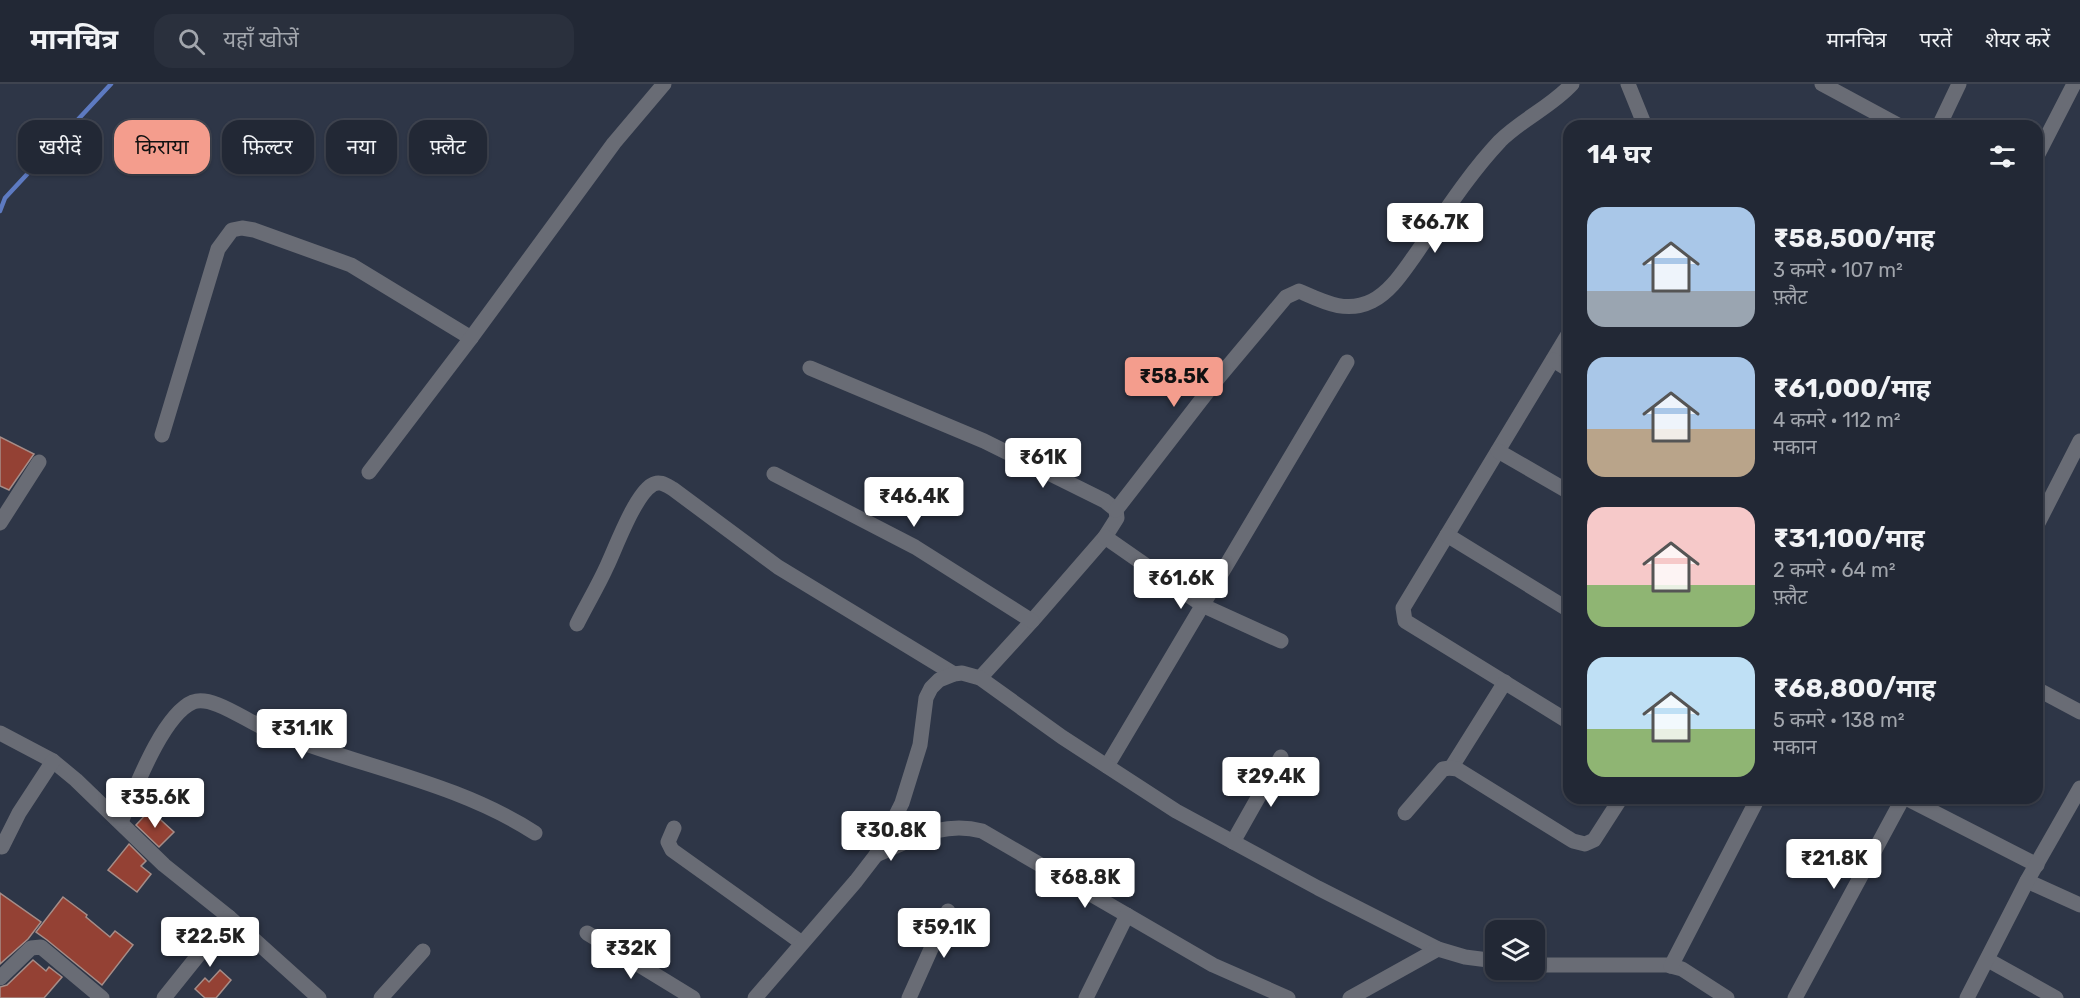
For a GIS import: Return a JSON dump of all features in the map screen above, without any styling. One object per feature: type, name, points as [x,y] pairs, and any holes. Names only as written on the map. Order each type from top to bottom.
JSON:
[{"type":"street","points":[[369,472],[614,143],[664,84]]},
{"type":"street","points":[[1116,510],[1219,377],[1286,297],[1299,291],[1335,306],[1347,307],[1358,306],[1373,300],[1386,291],[1407,266],[1470,176],[1500,141],[1552,103],[1572,84]]},
{"type":"street","points":[[1628,84],[1643,120]]},
{"type":"street","points":[[1822,84],[1889,120]]},
{"type":"street","points":[[1942,120],[1959,84]]},
{"type":"street","points":[[2043,144],[2074,84]]},
{"type":"street","points":[[162,435],[218,249],[232,230],[242,228],[254,230],[351,265],[471,338]]},
{"type":"street","points":[[1563,343],[1403,608],[1402,615],[1405,621],[1563,718]]},
{"type":"street","points":[[1553,360],[1563,366]]},
{"type":"street","points":[[1107,766],[1347,362]]},
{"type":"street","points":[[810,368],[984,441],[1106,501],[1116,510],[1117,518],[1105,537],[980,678]]},
{"type":"street","points":[[2043,513],[2080,441]]},
{"type":"street","points":[[1498,451],[1563,489]]},
{"type":"street","points":[[0,523],[39,462]]},
{"type":"street","points":[[774,474],[915,547],[1032,621]]},
{"type":"street","points":[[577,624],[645,491],[650,486],[663,483],[778,567],[954,674]]},
{"type":"street","points":[[1447,535],[1563,606]]},
{"type":"street","points":[[1105,537],[1204,606],[1281,640]]},
{"type":"street","points":[[755,998],[876,855],[902,803],[920,745],[926,698],[931,688],[939,680],[954,674],[967,674],[980,678],[1054,732],[1176,811],[1233,842],[1438,949],[1465,957],[1485,960]]},
{"type":"street","points":[[1451,768],[1505,682]]},
{"type":"street","points":[[2043,692],[2080,712]]},
{"type":"street","points":[[121,822],[161,736],[186,706],[204,701],[216,704],[292,740],[380,767],[481,804],[516,820],[536,833]]},
{"type":"street","points":[[0,734],[53,761],[121,822],[164,865],[230,917],[319,998]]},
{"type":"street","points":[[1233,842],[1281,757]]},
{"type":"street","points":[[2,847],[20,813],[53,761]]},
{"type":"street","points":[[1405,813],[1443,770],[1451,768],[1457,769],[1573,841],[1585,844],[1594,840],[1617,804]]},
{"type":"street","points":[[1967,998],[2027,881],[2080,788]]},
{"type":"street","points":[[1671,966],[1755,804]]},
{"type":"street","points":[[1795,998],[1902,804]]},
{"type":"street","points":[[1917,804],[2037,864]]},
{"type":"street","points":[[876,855],[934,831],[955,826],[967,827],[988,834],[1213,964],[1288,998]]},
{"type":"street","points":[[674,828],[668,839],[672,850],[802,943]]},
{"type":"street","points":[[2027,881],[2080,904]]},
{"type":"street","points":[[909,998],[948,911]]},
{"type":"street","points":[[1086,998],[1127,915]]},
{"type":"street","points":[[164,998],[230,917]]},
{"type":"street","points":[[587,933],[693,998]]},
{"type":"street","points":[[0,978],[31,948],[41,947],[102,998]]},
{"type":"street","points":[[1356,997],[1398,970],[1438,949]]},
{"type":"street","points":[[381,998],[423,951]]},
{"type":"street","points":[[1988,960],[2056,998]]},
{"type":"street","points":[[1545,965],[1656,963],[1682,969],[1728,998]]},
{"type":"building","points":[[0,437],[34,454],[9,490],[0,486]]},
{"type":"building","points":[[150,810],[174,832],[159,847],[136,825]]},
{"type":"building","points":[[129,844],[146,861],[141,866],[151,874],[137,892],[108,870]]},
{"type":"building","points":[[0,893],[41,922],[28,939],[0,964]]},
{"type":"building","points":[[63,897],[87,915],[86,917],[110,937],[115,931],[133,945],[102,985],[36,932]]},
{"type":"building","points":[[33,960],[46,971],[49,967],[62,977],[44,998],[0,998],[0,987],[7,985]]},
{"type":"building","points":[[220,970],[231,980],[216,998],[205,998],[195,989],[205,978],[209,982]]},
{"type":"waterway","points":[[0,211],[5,198],[111,84]]}]
